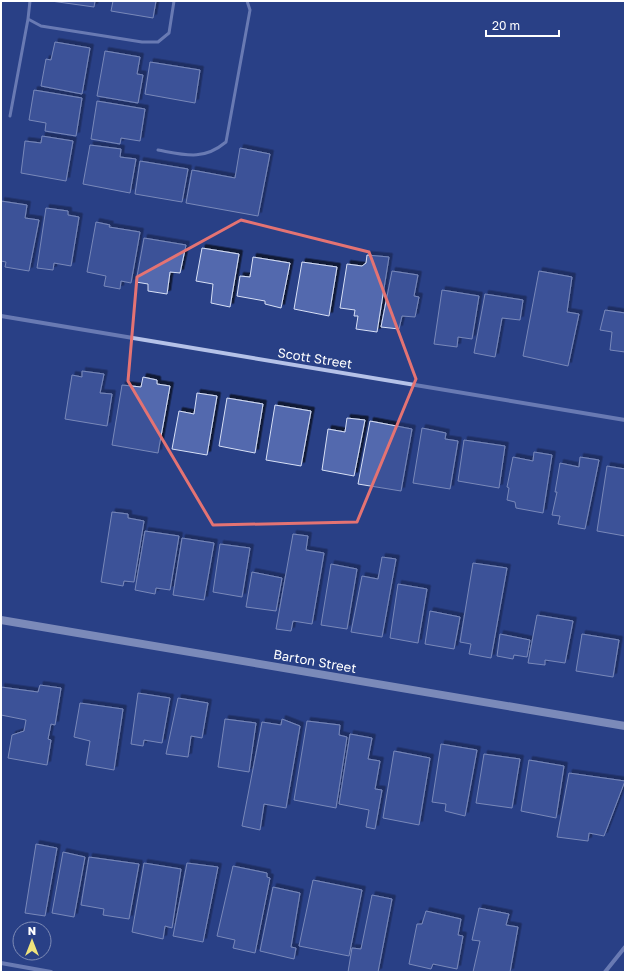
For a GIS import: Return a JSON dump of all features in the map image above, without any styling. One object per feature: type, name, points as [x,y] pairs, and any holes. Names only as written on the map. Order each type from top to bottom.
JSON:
[{"type":"street","name":"Scott Street","points":[[1,316],[625,420]]},
{"type":"street","name":"Barton Street","points":[[1,620],[625,726]]},
{"type":"street","points":[[605,972],[625,947]]},
{"type":"street","points":[[1,963],[51,972]]},
{"type":"lane","points":[[10,116],[30,1]]},
{"type":"lane","points":[[28,19],[41,26],[142,42],[158,42],[169,33],[174,1]]},
{"type":"lane","points":[[158,150],[200,156],[216,151],[226,142],[250,10],[247,1]]},
{"type":"highlighted area","points":[[241,220],[369,252],[416,379],[357,522],[213,525],[128,381],[137,277]]},
{"type":"building","points":[[51,1],[95,1],[94,7]]},
{"type":"building","points":[[113,1],[156,1],[153,18],[111,11]]},
{"type":"building","points":[[55,42],[90,48],[82,94],[41,86],[46,59],[51,60]]},
{"type":"building","points":[[105,51],[140,57],[137,74],[143,75],[138,103],[97,96]]},
{"type":"building","points":[[150,62],[200,70],[195,103],[145,94]]},
{"type":"building","points":[[34,90],[82,98],[76,136],[45,131],[46,123],[29,120]]},
{"type":"building","points":[[97,101],[145,109],[140,141],[121,138],[120,144],[91,139]]},
{"type":"building","points":[[42,136],[73,141],[66,181],[21,173],[25,141],[41,143]]},
{"type":"building","points":[[90,145],[121,149],[120,157],[136,159],[130,193],[83,184]]},
{"type":"building","points":[[240,148],[270,154],[258,216],[186,203],[192,170],[235,178]]},
{"type":"building","points":[[140,161],[188,169],[182,202],[135,194]]},
{"type":"building","points":[[1,201],[27,205],[25,218],[39,220],[29,271],[5,267],[6,262],[1,261]]},
{"type":"building","points":[[46,208],[68,211],[68,215],[79,217],[71,266],[54,263],[53,270],[37,268]]},
{"type":"building","points":[[96,222],[110,225],[109,227],[140,232],[131,283],[121,281],[120,289],[104,286],[106,276],[87,272]]},
{"type":"building","points":[[144,238],[186,245],[180,273],[170,272],[167,294],[148,291],[148,284],[136,282]]},
{"type":"building","points":[[202,248],[239,254],[230,307],[211,303],[213,284],[196,281]]},
{"type":"building","points":[[367,255],[389,257],[377,332],[356,329],[358,316],[354,316],[355,310],[340,308],[347,264],[362,266],[366,263]]},
{"type":"building","points":[[253,257],[290,263],[281,308],[265,304],[265,301],[237,296],[240,276],[250,277]]},
{"type":"building","points":[[302,262],[337,267],[329,316],[294,309]]},
{"type":"building","points":[[392,271],[418,275],[414,296],[419,297],[415,317],[402,316],[399,329],[381,327]]},
{"type":"building","points":[[539,271],[572,277],[567,312],[579,314],[568,366],[523,356]]},
{"type":"building","points":[[442,290],[479,296],[472,339],[458,337],[457,347],[434,344]]},
{"type":"building","points":[[485,294],[523,300],[520,320],[502,318],[495,357],[474,353]]},
{"type":"building","points":[[605,310],[625,313],[625,352],[610,350],[612,332],[600,330]]},
{"type":"building","points":[[82,371],[104,374],[100,393],[112,394],[107,426],[65,419],[72,375],[82,377]]},
{"type":"building","points":[[143,377],[157,380],[157,384],[170,386],[158,453],[112,445],[122,385],[141,387]]},
{"type":"building","points":[[197,393],[217,396],[207,455],[172,449],[179,411],[194,414]]},
{"type":"building","points":[[227,398],[263,404],[255,453],[219,446]]},
{"type":"building","points":[[275,405],[311,411],[301,466],[266,460]]},
{"type":"building","points":[[347,418],[365,420],[354,476],[322,470],[328,429],[345,432]]},
{"type":"building","points":[[370,421],[412,429],[401,491],[358,484]]},
{"type":"building","points":[[422,428],[446,433],[445,439],[458,441],[450,489],[413,483]]},
{"type":"building","points":[[464,440],[505,446],[499,488],[458,481]]},
{"type":"building","points":[[534,452],[552,455],[543,513],[516,508],[515,502],[507,500],[509,488],[507,487],[513,457],[533,461]]},
{"type":"building","points":[[580,457],[599,460],[585,529],[558,524],[560,516],[552,515],[557,492],[555,492],[560,463],[579,467]]},
{"type":"building","points":[[607,466],[625,469],[625,536],[597,531]]},
{"type":"building","points":[[112,512],[128,514],[128,518],[144,521],[134,582],[124,581],[123,586],[101,582]]},
{"type":"building","points":[[145,531],[179,536],[170,590],[156,588],[155,594],[135,590]]},
{"type":"building","points":[[293,534],[308,536],[306,550],[324,553],[312,624],[293,621],[291,631],[276,629]]},
{"type":"building","points":[[182,538],[214,543],[204,600],[173,595]]},
{"type":"building","points":[[220,544],[250,548],[242,597],[213,592]]},
{"type":"building","points":[[382,557],[396,559],[382,637],[351,632],[362,576],[378,579]]},
{"type":"building","points":[[473,563],[507,568],[491,658],[469,654],[471,644],[460,642]]},
{"type":"building","points":[[331,564],[357,569],[347,629],[321,625]]},
{"type":"building","points":[[252,572],[282,578],[276,611],[246,607]]},
{"type":"building","points":[[398,584],[427,589],[418,643],[390,638]]},
{"type":"building","points":[[430,611],[460,617],[454,649],[425,644]]},
{"type":"building","points":[[537,615],[573,621],[565,663],[545,660],[545,665],[528,663]]},
{"type":"building","points":[[500,634],[530,640],[527,657],[514,655],[513,659],[497,656]]},
{"type":"building","points":[[582,634],[619,640],[613,677],[576,671]]},
{"type":"building","points":[[40,685],[61,688],[55,725],[51,724],[48,739],[51,740],[47,765],[8,758],[12,735],[24,731],[26,720],[1,715],[1,687],[38,692]]},
{"type":"building","points":[[138,693],[170,698],[162,743],[144,740],[143,746],[131,744]]},
{"type":"building","points":[[178,698],[208,703],[202,738],[191,736],[188,757],[166,754]]},
{"type":"building","points":[[80,703],[123,709],[114,770],[86,765],[90,741],[74,737]]},
{"type":"building","points":[[225,719],[256,723],[249,772],[218,767]]},
{"type":"building","points":[[282,719],[300,726],[286,808],[264,804],[260,830],[242,826],[262,722],[281,725]]},
{"type":"building","points":[[307,721],[340,725],[339,735],[347,737],[336,808],[294,800]]},
{"type":"building","points":[[350,734],[372,738],[368,759],[380,761],[375,789],[382,790],[375,829],[366,827],[369,810],[339,804]]},
{"type":"building","points":[[441,744],[477,750],[465,816],[445,811],[446,804],[432,802]]},
{"type":"building","points":[[394,751],[430,758],[419,825],[383,818]]},
{"type":"building","points":[[484,754],[520,759],[512,808],[476,803]]},
{"type":"building","points":[[529,760],[564,766],[556,818],[521,811]]},
{"type":"building","points":[[569,773],[625,781],[604,836],[589,833],[588,841],[557,837]]},
{"type":"building","points":[[36,844],[57,848],[45,916],[25,913]]},
{"type":"building","points":[[63,852],[85,857],[74,917],[52,913]]},
{"type":"building","points":[[89,857],[139,864],[129,919],[103,915],[104,909],[81,905]]},
{"type":"building","points":[[144,863],[181,869],[172,928],[165,926],[163,939],[132,932]]},
{"type":"building","points":[[187,863],[218,867],[203,942],[173,936]]},
{"type":"building","points":[[233,866],[267,873],[267,877],[270,878],[255,953],[233,948],[235,940],[217,936]]},
{"type":"building","points":[[313,880],[362,890],[349,956],[299,946]]},
{"type":"building","points":[[273,887],[300,893],[291,947],[296,948],[294,959],[260,951]]},
{"type":"building","points":[[372,895],[392,899],[378,972],[348,972],[352,948],[361,949]]},
{"type":"building","points":[[479,908],[509,914],[506,925],[518,927],[510,972],[473,972],[480,941],[472,940]]},
{"type":"building","points":[[426,911],[461,919],[458,935],[463,936],[457,969],[433,964],[431,969],[409,964],[417,924],[422,924]]}]
